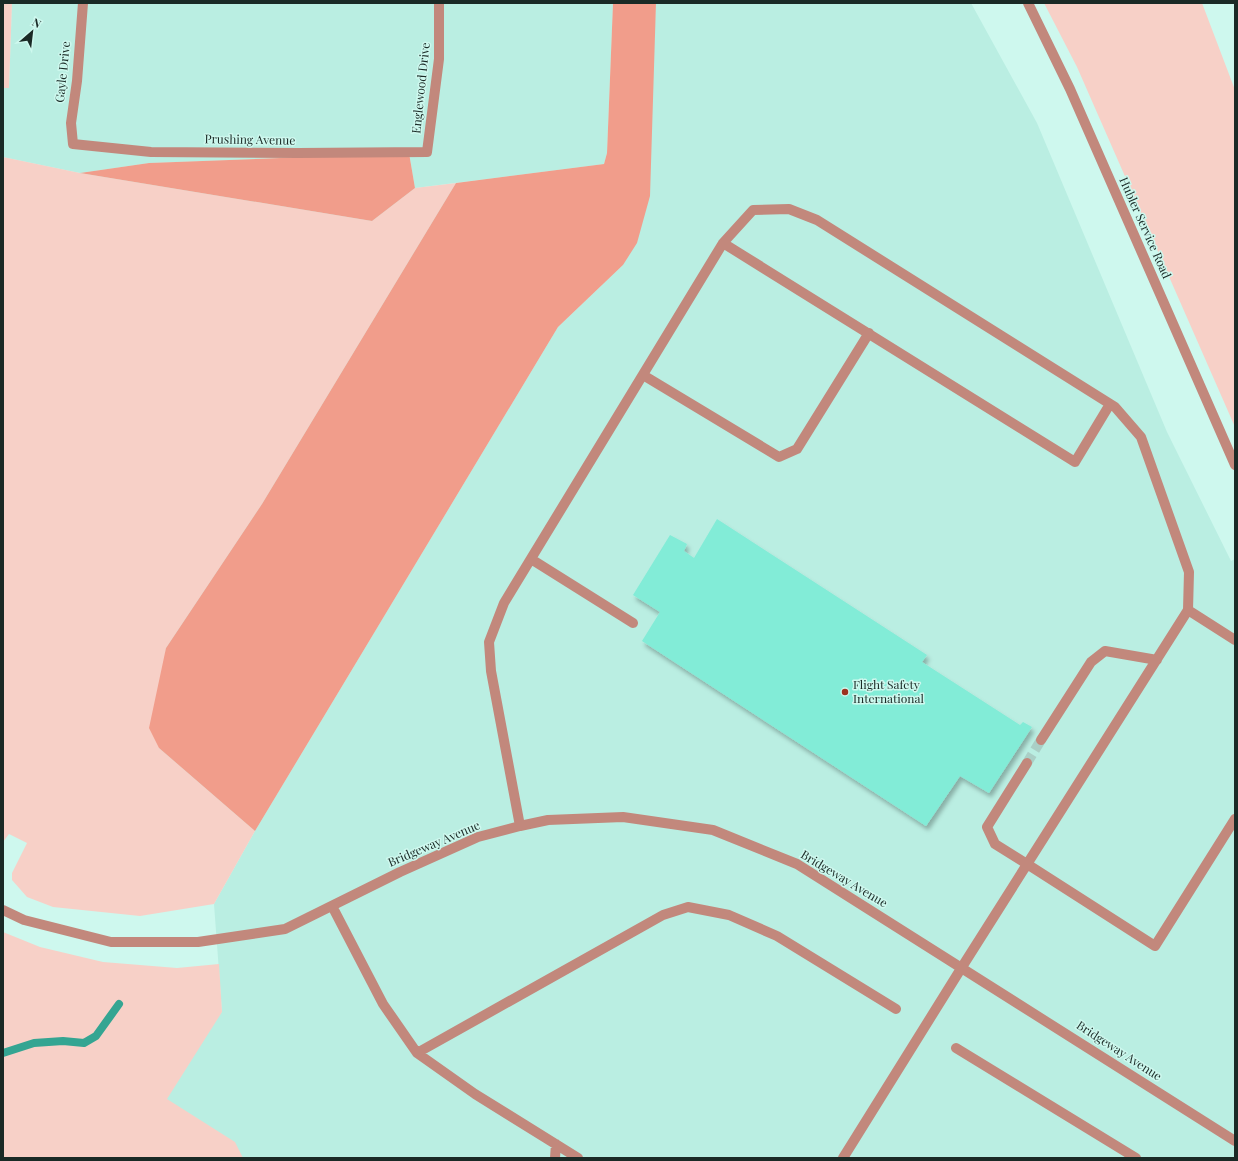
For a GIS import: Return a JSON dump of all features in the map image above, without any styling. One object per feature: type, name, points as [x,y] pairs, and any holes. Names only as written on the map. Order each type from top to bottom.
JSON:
[{"type":"street","name":"Gayle Drive","points":[[73,144],[71,123],[77,81],[83,3]]},
{"type":"street","name":"Englewood Drive","points":[[427,152],[439,59],[439,3]]},
{"type":"street","name":"Hubler Service Road","points":[[1028,3],[1070,89],[1235,465]]},
{"type":"street","name":"Prushing Avenue","points":[[73,144],[151,152],[427,152]]},
{"type":"street","points":[[520,826],[491,671],[489,642],[504,603],[722,243],[753,210],[788,209],[817,220],[1116,407],[1141,437],[1189,572],[1188,610],[843,1158]]},
{"type":"street","points":[[722,243],[1075,462],[1110,404]]},
{"type":"street","points":[[643,375],[779,457],[797,449],[869,333]]},
{"type":"street","points":[[531,559],[633,622]]},
{"type":"street","points":[[1188,610],[1235,640]]},
{"type":"street","points":[[1041,740],[1091,662],[1105,651],[1157,660]]},
{"type":"street","points":[[1027,763],[987,827],[995,844],[1155,946],[1235,819]]},
{"type":"street","name":"Bridgeway Avenue","points":[[3,910],[24,920],[111,942],[198,942],[285,929],[400,872],[478,837],[520,826],[548,820],[623,817],[713,830],[797,864],[1235,1141]]},
{"type":"street","points":[[332,906],[383,1004],[417,1053],[475,1094],[578,1158]]},
{"type":"street","points":[[417,1053],[663,915],[688,907],[729,915],[777,936],[896,1009]]},
{"type":"street","points":[[956,1048],[1136,1158]]},
{"type":"street","points":[[555,1158],[556,1144]]},
{"type":"shaded area","points":[[3,3],[12,3],[9,88],[3,88]]},
{"type":"shaded area","points":[[12,3],[613,3],[607,153],[604,164],[415,188],[409,153],[149,163],[80,173],[3,157],[3,88],[9,88]]},
{"type":"shaded area","points":[[613,3],[656,3],[650,196],[637,243],[623,265],[558,327],[255,831],[159,748],[149,728],[166,648],[262,504],[456,183],[604,164],[607,153]]},
{"type":"shaded area","points":[[656,3],[971,3],[1037,123],[1167,432],[1231,561],[1235,559],[1235,1158],[3,1158],[222,1012],[214,904],[255,831],[558,327],[623,265],[652,84]]},
{"type":"shaded area","points":[[1044,3],[1202,3],[1235,90],[1235,427],[1077,67]]},
{"type":"shaded area","points":[[409,153],[415,188],[372,221],[80,173],[149,163]]},
{"type":"shaded area","points":[[3,157],[80,173],[372,221],[415,188],[456,183],[262,504],[166,648],[159,748],[255,831],[214,904],[140,916],[53,907],[27,897],[12,880],[12,873],[27,843],[9,834],[3,842]]},
{"type":"shaded area","points":[[3,932],[40,947],[103,962],[177,968],[219,964],[222,1012],[167,1099],[235,1142],[243,1158],[3,1158]]},
{"type":"building","name":"Flight Safety International","points":[[717,519],[927,655],[922,662],[1020,725],[1023,722],[1032,727],[989,793],[960,776],[926,826],[642,641],[660,612],[633,595],[670,535],[687,544],[684,551],[694,558]]},
{"type":"waterway","points":[[3,1053],[34,1043],[63,1041],[84,1043],[96,1036],[119,1004]]},
{"type":"tunnel","points":[[1027,763],[1041,740]]},
{"type":"place","name":"Flight Safety International","points":[[845,692]]}]
